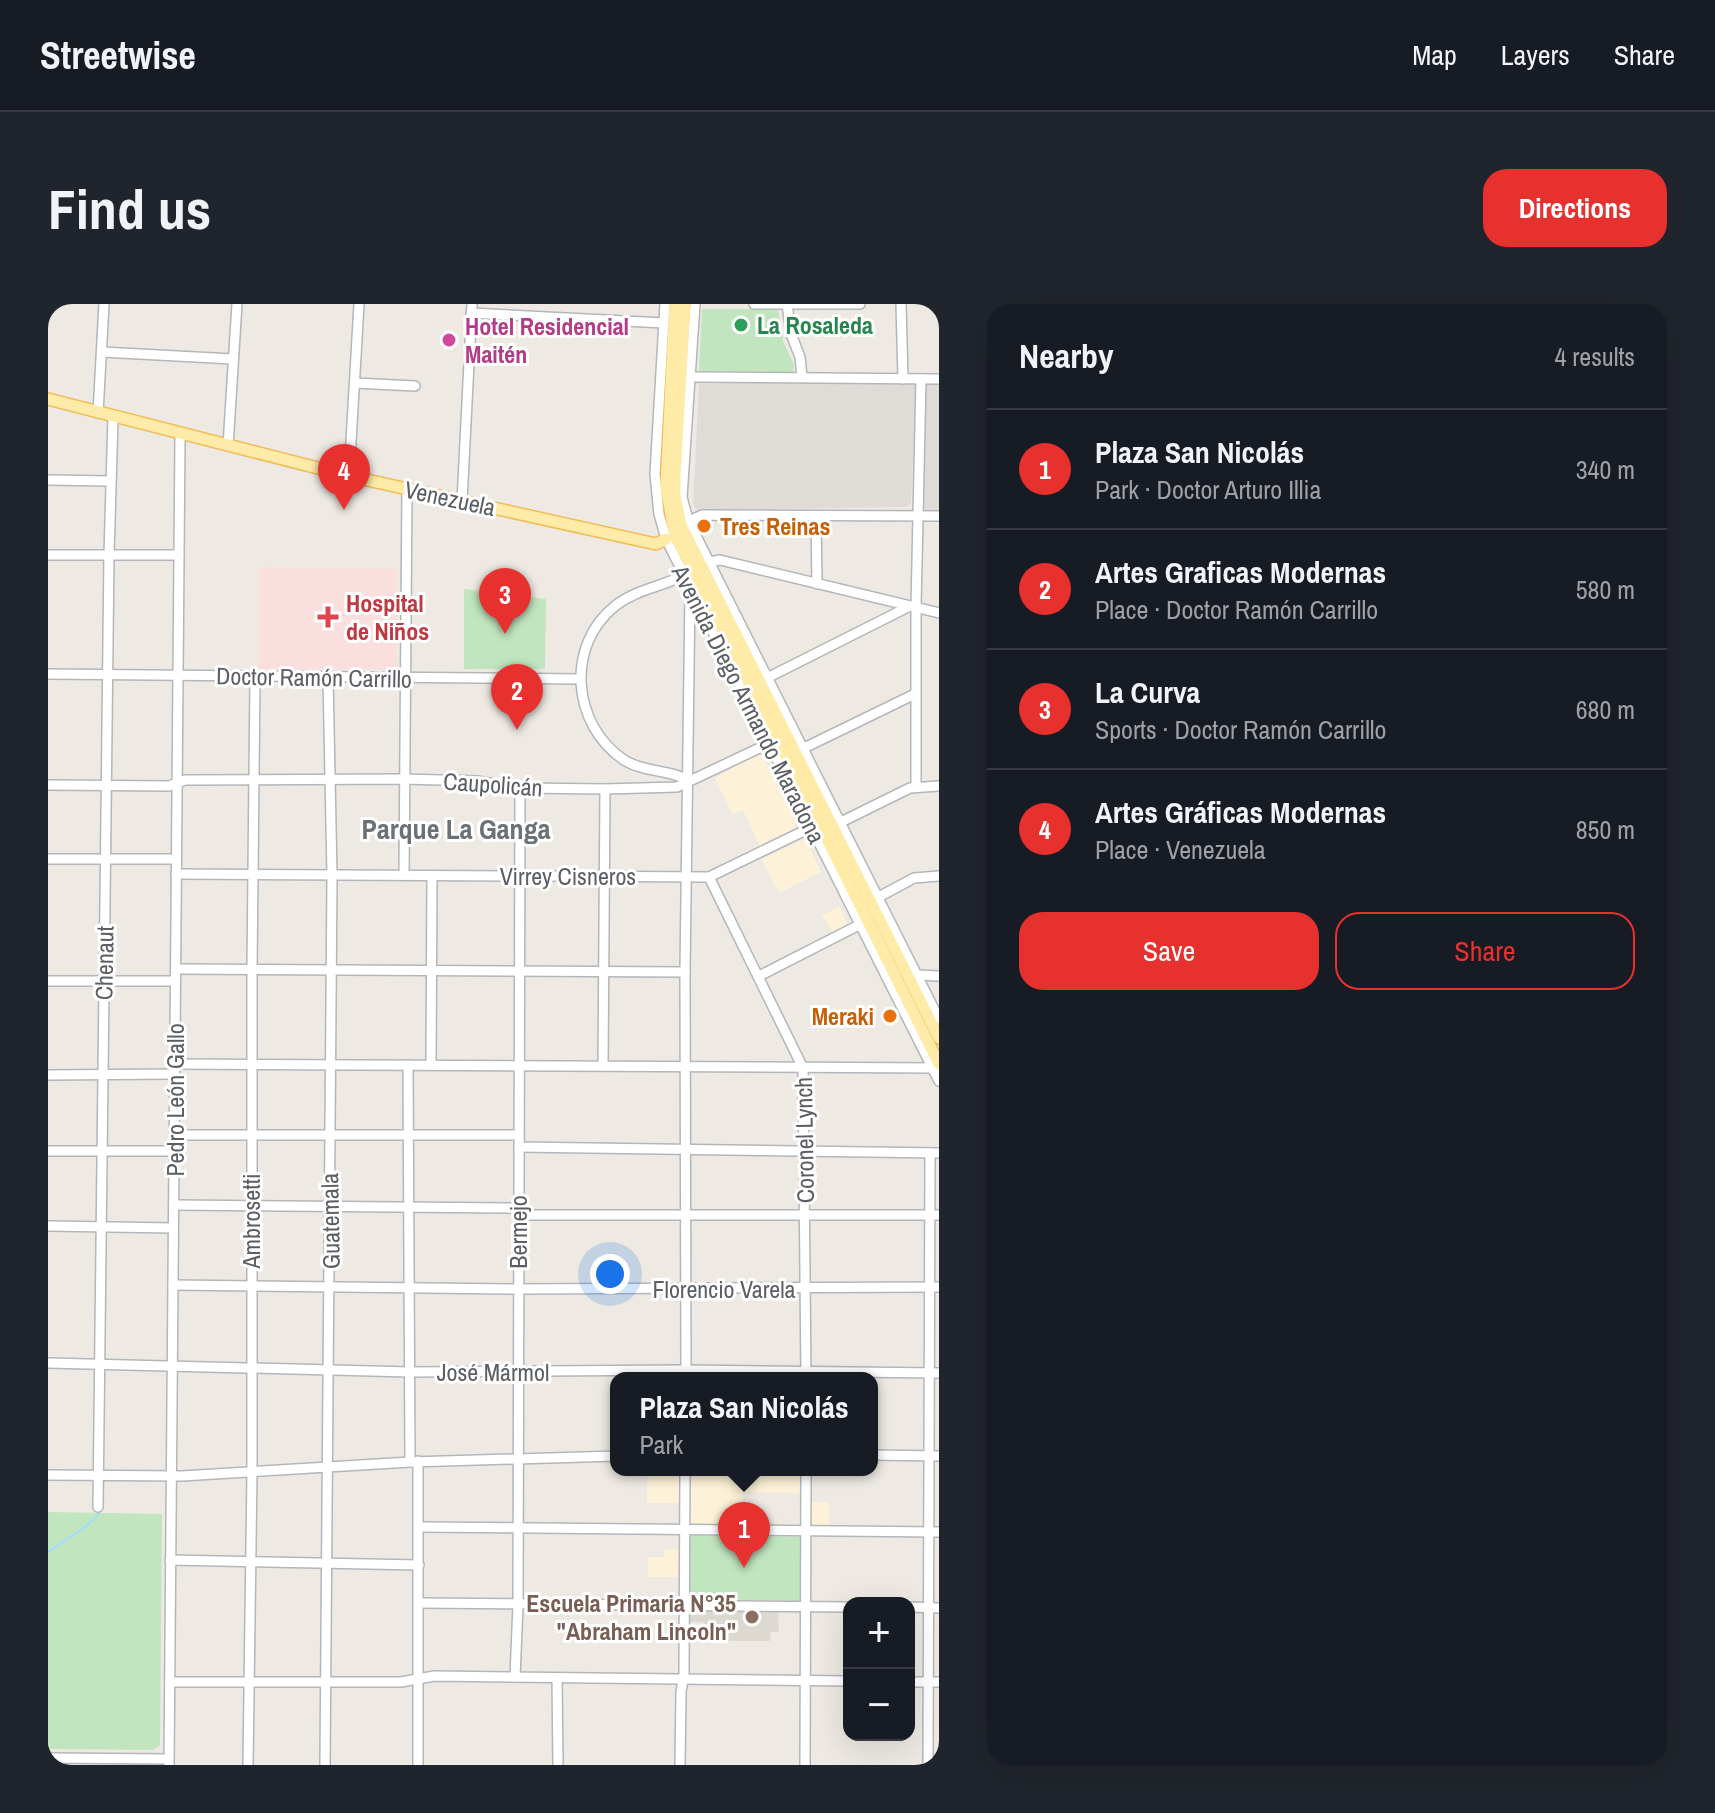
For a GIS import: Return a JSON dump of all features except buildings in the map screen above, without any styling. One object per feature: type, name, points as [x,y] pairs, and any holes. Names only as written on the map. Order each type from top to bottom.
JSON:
[{"type":"main road","name":"Avenida Diego Armando Maradona","points":[[675,304],[666,486],[677,529],[774,745],[874,900],[939,1038]]},
{"type":"main road","name":"Avenida Diego Armando Maradona","points":[[677,529],[675,486],[685,304]]},
{"type":"main road","name":"Venezuela","points":[[48,399],[349,476],[656,544],[677,529]]},
{"type":"main road","name":"Avenida Diego Armando Maradona","points":[[695,568],[798,750],[864,923],[937,1066]]},
{"type":"main road","points":[[841,868],[849,901],[864,923]]},
{"type":"main road","points":[[897,996],[937,1066]]},
{"type":"street","points":[[98,413],[104,304]]},
{"type":"street","points":[[228,446],[237,304]]},
{"type":"street","points":[[349,476],[359,304]]},
{"type":"street","name":"Avenida Diego Armando Maradona","points":[[665,304],[655,474],[657,502],[677,529],[695,568],[767,678],[798,750]]},
{"type":"street","name":"Avenida Diego Armando Maradona","points":[[677,529],[682,497],[695,304]]},
{"type":"street","points":[[754,304],[860,304]]},
{"type":"street","points":[[787,304],[789,328],[800,357],[802,377]]},
{"type":"street","points":[[901,304],[903,379]]},
{"type":"street","points":[[462,501],[471,309],[664,323]]},
{"type":"street","points":[[102,352],[233,359]]},
{"type":"street","points":[[690,377],[939,379]]},
{"type":"street","points":[[916,786],[913,606],[919,516],[921,379]]},
{"type":"street","points":[[355,383],[415,386]]},
{"type":"street","name":"Chenaut","points":[[98,1507],[113,418]]},
{"type":"street","name":"Pedro León Gallo","points":[[169,1762],[180,435]]},
{"type":"street","points":[[48,480],[110,481]]},
{"type":"street","points":[[404,875],[407,489]]},
{"type":"street","points":[[677,529],[702,515],[939,516]]},
{"type":"street","points":[[816,516],[817,584]]},
{"type":"street","points":[[48,555],[179,555]]},
{"type":"street","points":[[688,781],[682,775],[654,772],[627,762],[610,750],[584,704],[580,679],[587,643],[605,615],[643,589],[720,560],[939,613]]},
{"type":"street","name":"Avenida Diego Armando Maradona","points":[[695,568],[690,589],[774,745]]},
{"type":"street","points":[[686,1372],[685,972],[690,589]]},
{"type":"street","points":[[767,678],[913,606]]},
{"type":"street","name":"Doctor Ramón Carrillo","points":[[48,674],[580,679]]},
{"type":"street","name":"Ambrosetti","points":[[248,1765],[255,677]]},
{"type":"street","name":"Guatemala","points":[[325,1765],[332,875],[328,677]]},
{"type":"street","points":[[774,745],[798,750],[915,694]]},
{"type":"street","name":"Caupolicán","points":[[48,785],[169,786],[185,780],[404,779],[477,781],[520,788],[677,787],[774,745]]},
{"type":"street","points":[[654,772],[655,788]]},
{"type":"street","name":"Virrey Cisneros","points":[[176,874],[709,877],[916,786],[939,786]]},
{"type":"street","name":"Bermejo","points":[[515,1677],[519,1457],[520,788]]},
{"type":"street","points":[[603,1066],[605,789]]},
{"type":"street","name":"Avenida Diego Armando Maradona","points":[[825,824],[849,901]]},
{"type":"street","points":[[48,859],[176,859]]},
{"type":"street","points":[[431,1065],[432,876]]},
{"type":"street","points":[[874,900],[914,878],[939,876]]},
{"type":"street","name":"Coronel Lynch","points":[[709,877],[803,1068],[806,1372]]},
{"type":"street","name":"Avenida Diego Armando Maradona","points":[[874,900],[939,1019]]},
{"type":"street","points":[[759,976],[864,923]]},
{"type":"street","name":"Avenida Diego Armando Maradona","points":[[864,923],[897,996]]},
{"type":"street","points":[[176,969],[685,972]]},
{"type":"street","points":[[917,975],[939,976]]},
{"type":"street","points":[[48,981],[175,981]]},
{"type":"street","points":[[48,1075],[103,1075],[251,1063],[803,1068],[937,1066]]},
{"type":"street","points":[[408,1065],[410,1372],[420,1527],[416,1680],[418,1765]]},
{"type":"street","name":"Avenida Diego Armando Maradona","points":[[937,1066],[939,1081]]},
{"type":"street","points":[[174,1135],[518,1135]]},
{"type":"street","points":[[519,1147],[934,1153],[934,1682],[928,1765]]},
{"type":"street","points":[[48,1151],[174,1151]]},
{"type":"street","points":[[174,1205],[409,1207],[686,1215],[934,1215]]},
{"type":"street","points":[[48,1226],[173,1228]]},
{"type":"street","name":"Florencio Varela","points":[[173,1285],[517,1289],[934,1287]]},
{"type":"street","name":"José Mármol","points":[[48,1363],[610,1374]]},
{"type":"street","name":"José Mármol","points":[[878,1374],[934,1373]]},
{"type":"street","points":[[878,1455],[934,1456]]},
{"type":"street","points":[[48,1475],[172,1476],[519,1457],[610,1456]]},
{"type":"street","points":[[680,1765],[685,1476]]},
{"type":"street","points":[[805,1765],[806,1476]]},
{"type":"street","points":[[420,1527],[934,1532]]},
{"type":"street","points":[[170,1560],[419,1565]]},
{"type":"street","points":[[419,1603],[843,1607]]},
{"type":"street","points":[[170,1682],[408,1682],[434,1676],[843,1681]]},
{"type":"street","points":[[557,1678],[558,1765]]},
{"type":"street","points":[[48,1758],[169,1762]]},
{"type":"shaded area","points":[[939,379],[939,512],[928,512],[923,507],[925,385]]},
{"type":"shaded area","points":[[914,380],[917,383],[911,503],[907,507],[697,510],[693,505],[699,384]]},
{"type":"shaded area","name":"Hospital de Niños","points":[[259,567],[397,569],[397,666],[393,669],[259,669]]},
{"type":"shaded area","points":[[758,755],[762,756],[796,822],[794,830],[760,847],[743,810],[732,814],[715,778]]},
{"type":"shaded area","points":[[802,840],[806,841],[821,872],[779,893],[762,859]]},
{"type":"shaded area","points":[[840,907],[845,926],[832,932],[822,915]]},
{"type":"shaded area","points":[[647,1476],[680,1476],[680,1503],[647,1503]]},
{"type":"shaded area","points":[[687,1476],[803,1476],[802,1493],[743,1492],[743,1528],[691,1526],[687,1522]]},
{"type":"shaded area","points":[[809,1502],[829,1502],[829,1528],[811,1526]]},
{"type":"shaded area","points":[[665,1549],[680,1549],[681,1577],[648,1577],[648,1557],[664,1557]]},
{"type":"shaded area","points":[[689,1609],[778,1610],[779,1632],[771,1632],[770,1641],[715,1641],[715,1631],[704,1631],[704,1622],[686,1622]]},
{"type":"green space","name":"La Rosaleda","points":[[702,309],[778,309],[783,341],[794,365],[793,372],[699,371]]},
{"type":"green space","points":[[464,589],[546,599],[545,669],[464,669]]},
{"type":"green space","points":[[48,1512],[162,1514],[160,1745],[153,1750],[48,1749]]},
{"type":"green space","points":[[687,1535],[801,1537],[800,1601],[686,1599]]},
{"type":"waterway","points":[[48,1552],[99,1514]]},
{"type":"place","name":"La Rosaleda","points":[[741,325]]},
{"type":"place","name":"Hotel Residencial Maitén","points":[[449,340]]},
{"type":"place","name":"Artes Gráficas Modernas","points":[[344,510]]},
{"type":"place","name":"Tres Reinas","points":[[704,526]]},
{"type":"place","name":"Hospital de Niños","points":[[328,617]]},
{"type":"place","name":"La Curva","points":[[505,634]]},
{"type":"place","name":"Artes Graficas Modernas","points":[[517,730]]},
{"type":"place","name":"Meraki","points":[[890,1016]]},
{"type":"place","name":"Plaza San Nicolás","points":[[744,1568]]},
{"type":"place","name":"Escuela Primaria N°35 \"Abraham Lincoln\"","points":[[752,1617]]},
{"type":"district","name":"Parque La Ganga","points":[[456,829]]}]
